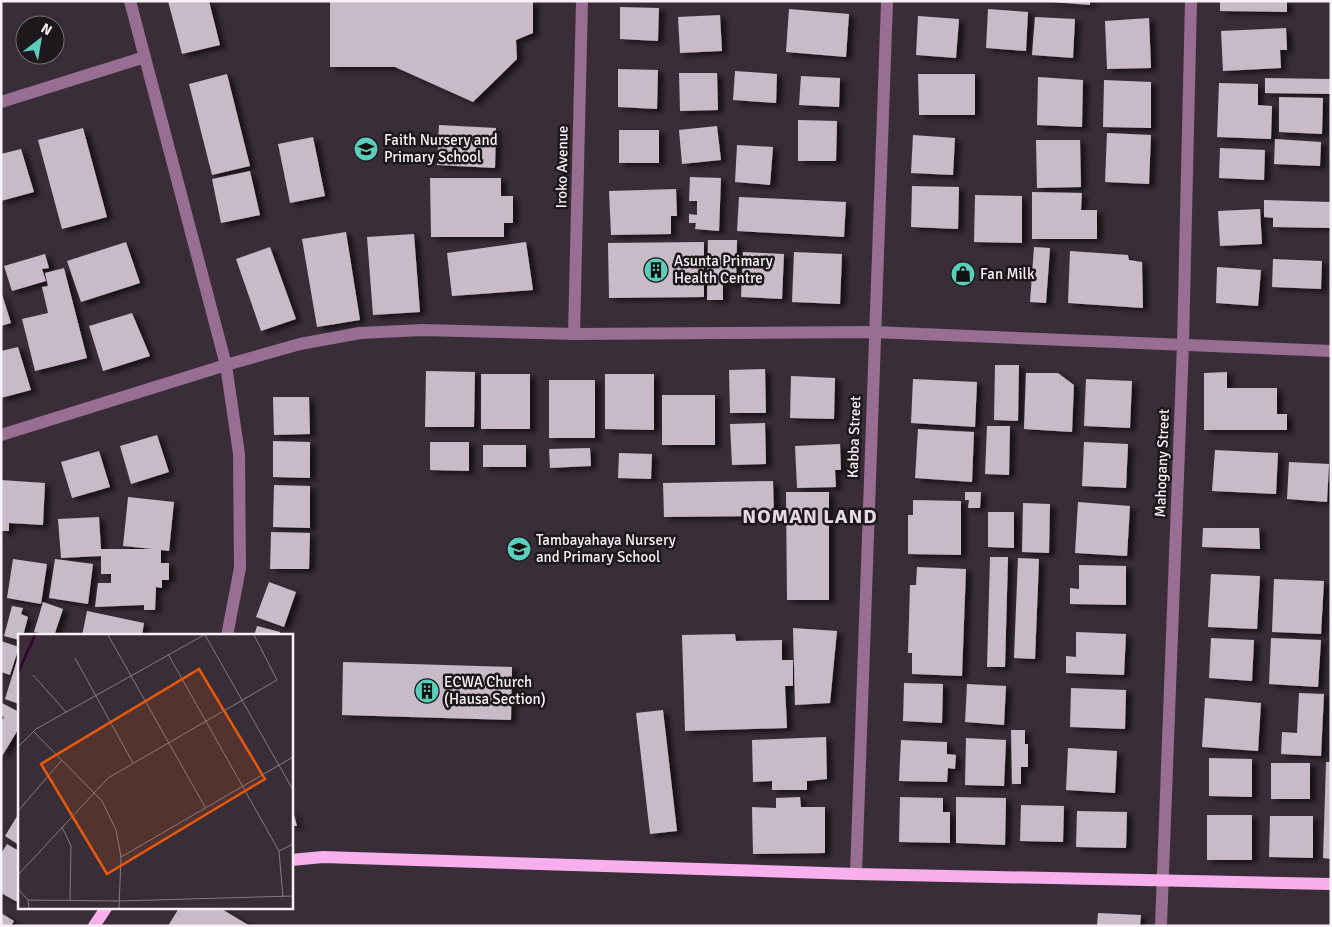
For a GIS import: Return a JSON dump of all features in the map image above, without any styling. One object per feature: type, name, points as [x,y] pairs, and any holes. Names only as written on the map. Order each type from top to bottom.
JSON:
[{"type":"main road","points":[[292,860],[323,857],[856,874],[1331,884]]},
{"type":"main road","points":[[94,926],[105,910]]},
{"type":"street","points":[[130,1],[226,365],[239,454],[240,568],[227,634]]},
{"type":"street","name":"Iroko Avenue","points":[[574,334],[582,1]]},
{"type":"street","name":"Kabba Street","points":[[856,874],[887,1]]},
{"type":"street","name":"Mahogany Street","points":[[1161,926],[1183,344],[1191,1]]},
{"type":"street","points":[[1,102],[145,57]]},
{"type":"street","points":[[1,435],[226,365],[300,344],[360,333],[422,330],[574,334],[874,332],[1331,351]]},
{"type":"building","points":[[168,1],[209,1],[220,45],[182,54]]},
{"type":"building","points":[[330,1],[533,1],[533,33],[516,40],[517,59],[473,102],[395,67],[330,67]]},
{"type":"building","points":[[1039,1],[1090,1],[1090,5]]},
{"type":"building","points":[[1220,1],[1287,1],[1287,12],[1220,11]]},
{"type":"building","points":[[620,7],[659,8],[658,41],[620,39]]},
{"type":"building","points":[[789,9],[849,14],[846,57],[786,52]]},
{"type":"building","points":[[988,9],[1028,12],[1026,51],[986,48]]},
{"type":"building","points":[[720,15],[722,51],[680,53],[678,17]]},
{"type":"building","points":[[918,16],[959,19],[956,58],[916,55]]},
{"type":"building","points":[[1035,17],[1075,19],[1073,58],[1032,55]]},
{"type":"building","points":[[1149,18],[1151,68],[1107,69],[1105,21]]},
{"type":"building","points":[[1286,28],[1287,50],[1280,50],[1281,68],[1223,71],[1221,31]]},
{"type":"building","points":[[618,69],[658,70],[657,109],[618,107]]},
{"type":"building","points":[[735,71],[777,74],[776,103],[733,100]]},
{"type":"building","points":[[679,73],[717,73],[718,110],[680,111]]},
{"type":"building","points":[[227,74],[250,166],[212,175],[189,84]]},
{"type":"building","points":[[918,74],[975,74],[975,115],[919,115]]},
{"type":"building","points":[[801,76],[840,78],[839,107],[799,105]]},
{"type":"building","points":[[1038,77],[1083,80],[1082,127],[1037,125]]},
{"type":"building","points":[[1265,78],[1331,79],[1331,94],[1265,93]]},
{"type":"building","points":[[1104,80],[1151,82],[1151,128],[1103,127]]},
{"type":"building","points":[[1219,83],[1258,84],[1258,105],[1272,106],[1271,139],[1217,137]]},
{"type":"building","points":[[1279,97],[1323,98],[1322,134],[1279,132]]},
{"type":"building","points":[[798,120],[837,121],[836,161],[798,161]]},
{"type":"building","points":[[439,125],[496,128],[495,168],[437,165]]},
{"type":"building","points":[[717,126],[721,160],[682,164],[679,130]]},
{"type":"building","points":[[83,128],[107,217],[62,229],[38,140]]},
{"type":"building","points":[[619,130],[659,130],[659,163],[619,163]]},
{"type":"building","points":[[1107,133],[1151,135],[1149,184],[1105,182]]},
{"type":"building","points":[[913,135],[955,138],[953,175],[911,173]]},
{"type":"building","points":[[313,137],[325,196],[290,203],[278,144]]},
{"type":"building","points":[[1275,139],[1321,142],[1320,166],[1274,164]]},
{"type":"building","points":[[1036,140],[1080,140],[1081,187],[1037,188]]},
{"type":"building","points":[[737,145],[773,147],[770,185],[735,182]]},
{"type":"building","points":[[1220,148],[1265,150],[1264,180],[1219,178]]},
{"type":"building","points":[[21,149],[34,192],[1,201],[1,154]]},
{"type":"building","points":[[250,171],[260,215],[221,223],[212,179]]},
{"type":"building","points":[[690,177],[721,178],[719,231],[695,229],[696,223],[689,223],[689,214],[697,215],[697,201],[689,201]]},
{"type":"building","points":[[430,178],[501,178],[501,196],[513,196],[513,223],[504,223],[504,237],[431,237]]},
{"type":"building","points":[[912,186],[959,187],[958,229],[911,227]]},
{"type":"building","points":[[676,189],[677,216],[671,216],[671,234],[611,235],[609,191]]},
{"type":"building","points":[[1032,192],[1082,193],[1081,210],[1097,210],[1097,239],[1032,239]]},
{"type":"building","points":[[975,195],[1022,196],[1022,243],[974,242]]},
{"type":"building","points":[[739,197],[846,202],[844,237],[737,231]]},
{"type":"building","points":[[1264,200],[1330,202],[1330,228],[1273,227],[1273,218],[1264,217]]},
{"type":"building","points":[[1260,209],[1262,244],[1220,246],[1218,211]]},
{"type":"building","points":[[346,232],[360,320],[317,327],[302,239]]},
{"type":"building","points":[[414,234],[420,312],[373,315],[367,237]]},
{"type":"building","points":[[708,240],[737,240],[736,284],[723,284],[723,300],[707,300]]},
{"type":"building","points":[[126,242],[140,283],[81,302],[67,261]]},
{"type":"building","points":[[526,242],[533,290],[452,296],[447,253]]},
{"type":"building","name":"Asunta Primary Health Centre","points":[[704,242],[704,297],[609,298],[608,243]]},
{"type":"building","points":[[270,247],[296,319],[261,331],[236,259]]},
{"type":"building","points":[[1034,247],[1050,248],[1046,303],[1030,302]]},
{"type":"building","points":[[1070,251],[1128,255],[1129,260],[1142,262],[1143,308],[1068,303]]},
{"type":"building","points":[[743,252],[784,254],[782,299],[741,297]]},
{"type":"building","points":[[794,252],[842,254],[840,304],[792,302]]},
{"type":"building","points":[[45,254],[49,268],[42,269],[46,281],[12,291],[4,266]]},
{"type":"building","points":[[1273,259],[1322,261],[1321,289],[1272,287]]},
{"type":"building","points":[[1217,267],[1261,270],[1258,306],[1216,303]]},
{"type":"building","points":[[64,268],[87,358],[35,371],[22,319],[48,313],[42,287],[48,286],[45,273]]},
{"type":"building","points":[[1,291],[11,323],[1,326]]},
{"type":"building","points":[[132,313],[150,356],[103,371],[89,326]]},
{"type":"building","points":[[18,347],[31,390],[1,398],[1,351]]},
{"type":"building","points":[[995,365],[1019,365],[1018,421],[994,420]]},
{"type":"building","points":[[765,369],[766,413],[730,413],[729,370]]},
{"type":"building","points":[[426,371],[475,372],[474,427],[425,427]]},
{"type":"building","points":[[1227,372],[1227,388],[1277,388],[1277,414],[1287,414],[1287,430],[1204,430],[1204,373]]},
{"type":"building","points":[[1026,373],[1058,373],[1074,385],[1072,432],[1024,429]]},
{"type":"building","points":[[481,374],[530,374],[530,429],[481,429]]},
{"type":"building","points":[[605,374],[654,374],[654,430],[605,429]]},
{"type":"building","points":[[791,376],[835,378],[834,419],[790,418]]},
{"type":"building","points":[[913,379],[977,382],[975,427],[911,423]]},
{"type":"building","points":[[1086,379],[1132,381],[1130,428],[1084,426]]},
{"type":"building","points":[[549,380],[595,380],[595,438],[549,438]]},
{"type":"building","points":[[662,395],[715,395],[715,445],[662,445]]},
{"type":"building","points":[[273,397],[309,397],[310,434],[274,435]]},
{"type":"building","points":[[765,423],[766,464],[732,465],[730,424]]},
{"type":"building","points":[[987,426],[1010,426],[1009,475],[985,474]]},
{"type":"building","points":[[918,429],[974,432],[972,482],[915,478]]},
{"type":"building","points":[[157,435],[169,472],[131,484],[120,446]]},
{"type":"building","points":[[273,441],[310,442],[310,478],[273,477]]},
{"type":"building","points":[[430,442],[469,442],[469,471],[430,470]]},
{"type":"building","points":[[1084,442],[1128,444],[1126,488],[1082,486]]},
{"type":"building","points":[[840,444],[841,470],[835,470],[836,487],[797,488],[795,446]]},
{"type":"building","points":[[483,445],[526,445],[526,467],[483,467]]},
{"type":"building","points":[[590,448],[591,466],[550,468],[549,449]]},
{"type":"building","points":[[1215,450],[1278,453],[1276,494],[1212,491]]},
{"type":"building","points":[[99,451],[110,487],[72,498],[61,462]]},
{"type":"building","points":[[619,453],[652,454],[651,479],[618,478]]},
{"type":"building","points":[[1289,462],[1329,464],[1327,502],[1287,499]]},
{"type":"building","points":[[1,480],[45,483],[43,525],[9,523],[9,531],[1,531]]},
{"type":"building","points":[[773,481],[774,516],[664,517],[663,483]]},
{"type":"building","points":[[274,485],[310,486],[310,528],[273,527]]},
{"type":"building","points":[[786,492],[829,492],[829,600],[787,600]]},
{"type":"building","points":[[965,492],[981,492],[980,508],[968,508],[969,500],[965,500]]},
{"type":"building","points":[[128,497],[174,502],[169,551],[161,550],[161,563],[169,563],[169,580],[162,580],[162,588],[156,587],[155,610],[144,610],[144,605],[95,607],[98,583],[111,583],[111,574],[101,574],[101,556],[61,558],[58,519],[99,517],[101,549],[153,549],[123,546]]},
{"type":"building","points":[[913,500],[961,501],[961,555],[908,554],[908,515],[913,515]]},
{"type":"building","points":[[1078,502],[1130,506],[1127,556],[1075,553]]},
{"type":"building","points":[[1023,503],[1050,504],[1049,553],[1022,552]]},
{"type":"building","points":[[988,512],[1014,512],[1014,548],[988,547]]},
{"type":"building","points":[[1203,528],[1259,528],[1260,549],[1202,547]]},
{"type":"building","points":[[271,532],[310,533],[309,569],[270,569]]},
{"type":"building","points":[[990,557],[1008,557],[1005,667],[987,667]]},
{"type":"building","points":[[1018,558],[1039,559],[1035,659],[1014,658]]},
{"type":"building","points":[[13,559],[47,564],[41,604],[7,598]]},
{"type":"building","points":[[55,559],[93,564],[88,604],[49,598]]},
{"type":"building","points":[[1079,565],[1126,566],[1126,605],[1070,604],[1070,588],[1079,589]]},
{"type":"building","points":[[917,567],[966,569],[962,676],[912,674],[912,653],[908,653],[910,585],[916,585]]},
{"type":"building","points":[[1211,574],[1260,576],[1257,629],[1208,627]]},
{"type":"building","points":[[1274,579],[1324,581],[1321,634],[1272,632]]},
{"type":"building","points":[[269,582],[296,592],[284,627],[256,617]]},
{"type":"building","points":[[43,602],[63,609],[55,634],[34,632]]},
{"type":"building","points":[[12,606],[23,608],[21,614],[28,617],[24,634],[18,634],[18,640],[4,636]]},
{"type":"building","points":[[87,611],[144,623],[142,634],[82,634]]},
{"type":"building","points":[[257,626],[280,632],[280,634],[255,634]]},
{"type":"building","points":[[793,628],[837,631],[830,703],[795,705]]},
{"type":"building","points":[[1076,632],[1126,634],[1124,675],[1066,673],[1066,656],[1076,657]]},
{"type":"building","points":[[735,634],[736,641],[782,640],[782,660],[793,660],[793,686],[785,686],[787,728],[685,731],[682,635]]},
{"type":"building","points":[[1211,638],[1254,640],[1252,681],[1209,678]]},
{"type":"building","points":[[1271,638],[1321,640],[1318,687],[1269,684]]},
{"type":"building","points":[[1,641],[18,647],[18,650],[10,675],[1,672]]},
{"type":"building","points":[[18,657],[18,704],[5,699]]},
{"type":"building","name":"ECWA Church (Hausa Section)","points":[[343,662],[512,667],[511,720],[342,715]]},
{"type":"building","points":[[904,683],[943,684],[942,723],[903,721]]},
{"type":"building","points":[[967,684],[1006,686],[1004,725],[965,722]]},
{"type":"building","points":[[1071,688],[1126,690],[1125,729],[1070,727]]},
{"type":"building","points":[[1299,693],[1324,694],[1321,756],[1281,754],[1282,732],[1297,733]]},
{"type":"building","points":[[1205,698],[1261,703],[1258,751],[1202,747]]},
{"type":"building","points":[[2,703],[18,711],[18,730],[1,758],[1,722],[4,717],[1,715]]},
{"type":"building","points":[[663,710],[677,831],[650,834],[636,713]]},
{"type":"building","points":[[1011,730],[1025,730],[1025,744],[1028,744],[1028,767],[1021,767],[1021,784],[1012,784]]},
{"type":"building","points":[[826,737],[827,779],[807,781],[807,790],[772,790],[772,781],[753,782],[752,740]]},
{"type":"building","points":[[966,738],[1006,740],[1004,786],[965,785]]},
{"type":"building","points":[[901,740],[947,742],[947,754],[956,755],[955,769],[948,768],[947,782],[899,781]]},
{"type":"building","points":[[1068,748],[1117,751],[1115,793],[1066,790]]},
{"type":"building","points":[[1209,758],[1252,759],[1252,797],[1209,796]]},
{"type":"building","points":[[1326,762],[1331,762],[1331,859],[1323,858]]},
{"type":"building","points":[[1271,763],[1310,763],[1310,799],[1271,799]]},
{"type":"building","points":[[800,797],[801,807],[825,807],[825,853],[753,854],[752,807],[776,808],[776,798]]},
{"type":"building","points":[[900,797],[943,798],[943,812],[950,812],[950,843],[899,842]]},
{"type":"building","points":[[956,797],[1006,798],[1005,845],[956,843]]},
{"type":"building","points":[[1021,805],[1064,806],[1063,842],[1020,841]]},
{"type":"building","points":[[292,807],[297,826],[292,826]]},
{"type":"building","points":[[1077,811],[1127,812],[1126,848],[1076,847]]},
{"type":"building","points":[[18,815],[18,844],[5,836]]},
{"type":"building","points":[[1207,815],[1252,815],[1252,860],[1207,860]]},
{"type":"building","points":[[1270,816],[1313,816],[1313,858],[1269,857]]},
{"type":"building","points":[[7,844],[18,850],[18,902],[1,893],[1,854]]},
{"type":"building","points":[[178,910],[223,910],[250,926],[168,926]]},
{"type":"building","points":[[1,913],[14,921],[11,926],[1,926]]},
{"type":"building","points":[[1098,913],[1141,915],[1140,926],[1097,926]]},
{"type":"place","name":"Faith Nursery and Primary School","points":[[366,149]]},
{"type":"place","name":"Asunta Primary Health Centre","points":[[656,270]]},
{"type":"place","name":"Fan Milk","points":[[963,274]]},
{"type":"place","name":"Tambayahaya Nursery and Primary School","points":[[519,549]]},
{"type":"place","name":"ECWA Church (Hausa Section)","points":[[427,691]]},
{"type":"district","name":"NOMAN LAND","points":[[810,516]]}]
